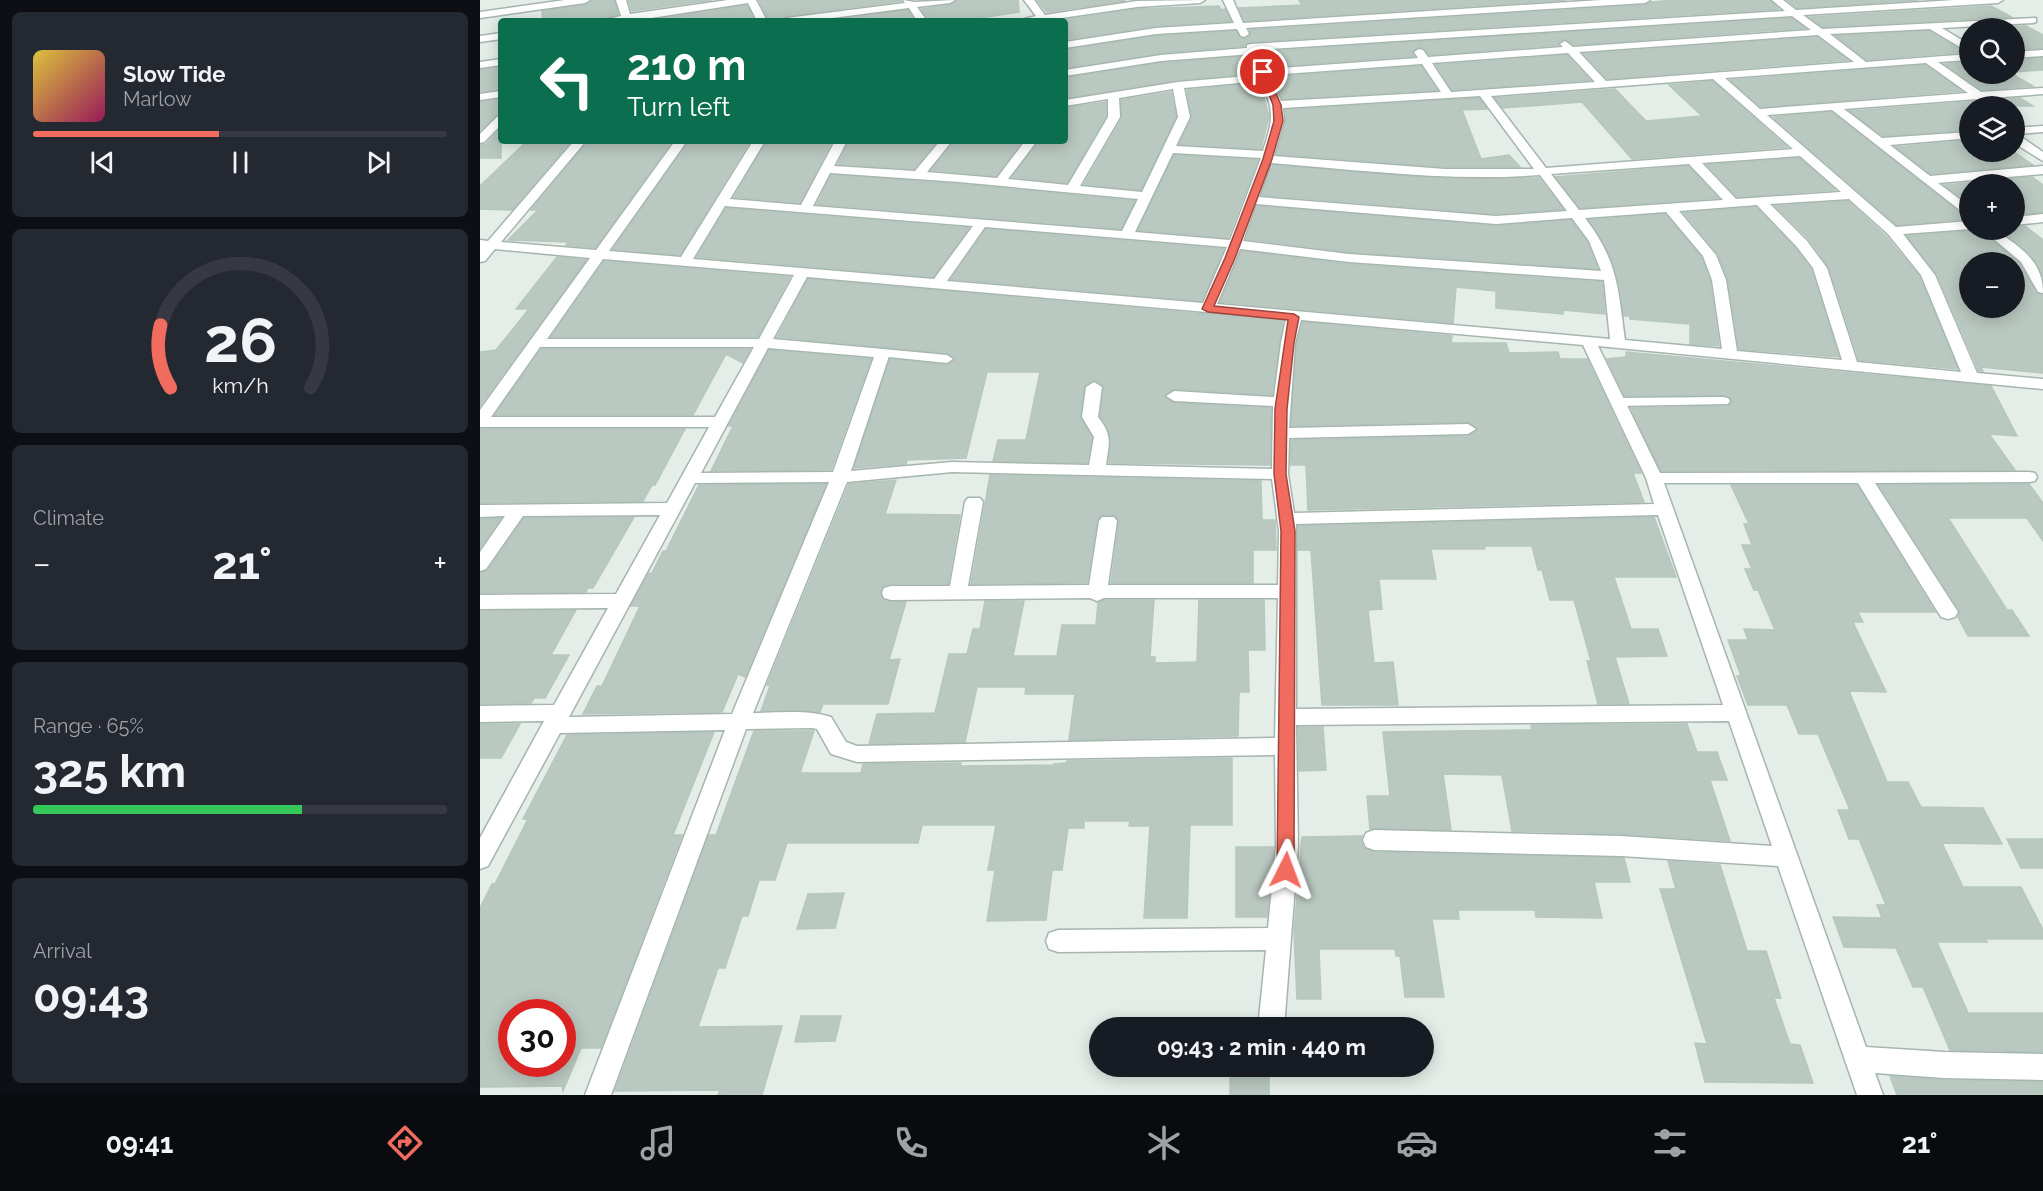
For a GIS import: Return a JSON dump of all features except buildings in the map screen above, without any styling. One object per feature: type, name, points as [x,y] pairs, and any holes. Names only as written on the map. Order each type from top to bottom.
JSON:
[{"type":"street","points":[[480,15],[585,0]]},
{"type":"street","points":[[621,0],[626,18]]},
{"type":"street","points":[[632,18],[749,0],[760,18]]},
{"type":"street","points":[[802,18],[842,10],[950,0]]},
{"type":"street","points":[[1029,0],[1042,18],[1135,2],[1200,0]]},
{"type":"street","points":[[1208,309],[1252,200],[1278,121],[1277,105],[1228,0]]},
{"type":"street","points":[[1068,45],[1156,31],[1390,12],[1645,0]]},
{"type":"street","points":[[1777,0],[1863,64]]},
{"type":"street","points":[[1892,0],[1959,43]]},
{"type":"street","points":[[910,2],[920,18]]},
{"type":"street","points":[[1527,4],[1603,84]]},
{"type":"street","points":[[1072,86],[1161,58],[1408,37],[1794,12],[1902,6],[2004,4],[2043,26]]},
{"type":"street","points":[[1390,12],[1448,95]]},
{"type":"street","points":[[499,13],[500,18]]},
{"type":"street","points":[[1072,86],[1113,94],[1264,75],[1425,60],[1820,32],[2033,20]]},
{"type":"street","points":[[480,39],[498,36]]},
{"type":"street","points":[[2025,54],[2043,53]]},
{"type":"street","points":[[1277,105],[1483,93],[1959,58]]},
{"type":"street","points":[[1928,60],[1979,96],[2043,92]]},
{"type":"street","points":[[480,65],[498,62]]},
{"type":"street","points":[[1715,75],[1893,231],[1916,256],[1928,275],[1971,377]]},
{"type":"street","points":[[1127,235],[1184,117],[1178,85]]},
{"type":"street","points":[[1483,93],[1595,240],[1610,276],[1618,345]]},
{"type":"street","points":[[480,97],[498,94]]},
{"type":"street","points":[[1072,189],[1114,117],[1113,94]]},
{"type":"street","points":[[1758,112],[1959,98]]},
{"type":"street","points":[[1835,107],[1959,205]]},
{"type":"street","points":[[480,140],[498,122]]},
{"type":"street","points":[[2025,130],[2043,129]]},
{"type":"street","points":[[1880,142],[1959,136]]},
{"type":"street","points":[[480,258],[486,245],[577,144]]},
{"type":"street","points":[[480,421],[679,144]]},
{"type":"street","points":[[684,263],[757,144]]},
{"type":"street","points":[[805,209],[840,144]]},
{"type":"street","points":[[918,176],[944,144]]},
{"type":"street","points":[[1000,182],[1029,144]]},
{"type":"street","points":[[2025,145],[2043,158]]},
{"type":"street","points":[[1170,149],[1479,174],[1545,172],[1805,152]]},
{"type":"street","points":[[1693,161],[1733,203]]},
{"type":"street","points":[[827,169],[1146,196]]},
{"type":"street","points":[[1927,180],[2043,170]]},
{"type":"street","points":[[1252,200],[1496,220],[1852,195]]},
{"type":"street","points":[[1760,201],[1802,244],[1820,268],[1851,366]]},
{"type":"street","points":[[721,202],[1235,244],[1349,258],[1610,276]]},
{"type":"street","points":[[1670,208],[1709,255],[1719,280],[1730,355]]},
{"type":"street","points":[[2025,220],[2043,218]]},
{"type":"street","points":[[938,284],[982,223]]},
{"type":"street","points":[[1893,231],[1959,226]]},
{"type":"street","points":[[2001,240],[2026,260],[2043,289]]},
{"type":"street","points":[[486,245],[2043,384]]},
{"type":"street","points":[[2026,260],[2043,261]]},
{"type":"street","points":[[483,847],[802,273]]},
{"type":"street","points":[[1271,1017],[1287,846],[1286,519],[1280,474],[1280,433],[1288,343],[1294,317]]},
{"type":"street","points":[[1589,342],[1654,478],[1870,1095]]},
{"type":"street","points":[[537,343],[762,344],[884,353],[840,477],[739,721],[597,1095]]},
{"type":"street","points":[[1094,387],[1090,417],[1100,430],[1102,437],[1096,469]]},
{"type":"street","points":[[1174,396],[1281,402]]},
{"type":"street","points":[[480,421],[718,422]]},
{"type":"street","points":[[1280,433],[1468,429]]},
{"type":"street","points":[[688,478],[840,477],[952,467],[1280,474]]},
{"type":"street","points":[[1654,478],[2029,477]]},
{"type":"street","points":[[1864,478],[1948,612]]},
{"type":"street","points":[[958,592],[974,502]]},
{"type":"street","points":[[480,511],[671,509]]},
{"type":"street","points":[[1286,519],[1665,510]]},
{"type":"street","points":[[480,565],[518,511]]},
{"type":"street","points":[[1096,594],[1108,521]]},
{"type":"street","points":[[891,592],[1096,594],[1287,591]]},
{"type":"street","points":[[480,602],[620,602]]},
{"type":"street","points":[[1286,717],[1738,713]]},
{"type":"street","points":[[480,714],[556,719],[819,721],[828,728],[837,748],[843,752],[857,754],[1285,746]]},
{"type":"street","points":[[1374,840],[1622,846],[1786,857]]},
{"type":"street","points":[[1058,940],[1279,939]]},
{"type":"street","points":[[1857,1059],[1944,1065],[2043,1067]]},
{"type":"lane","points":[[884,353],[947,359]]},
{"type":"lane","points":[[1617,402],[1722,401]]},
{"type":"route","points":[[1263,72],[1277,105],[1278,121],[1275,134],[1230,258],[1208,309],[1294,317],[1288,343],[1281,409],[1280,474],[1288,531],[1286,870]]}]
